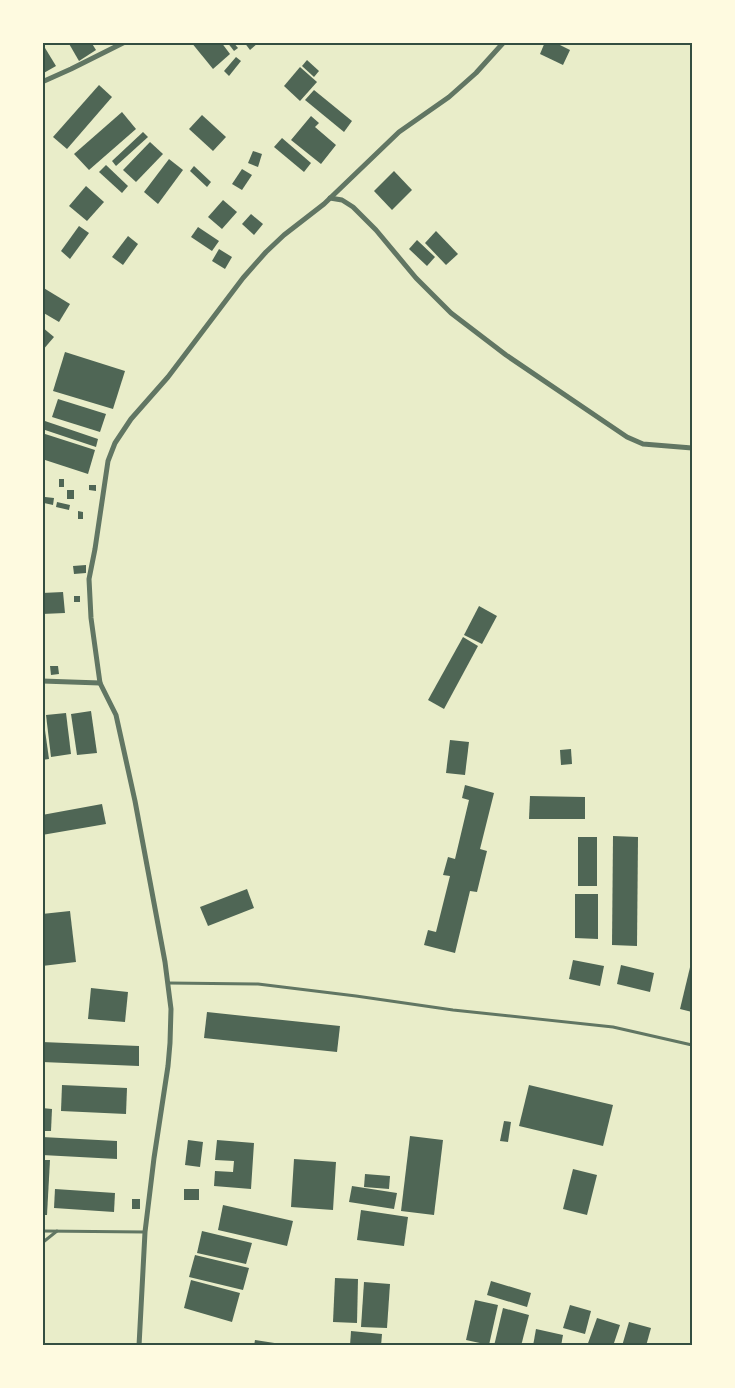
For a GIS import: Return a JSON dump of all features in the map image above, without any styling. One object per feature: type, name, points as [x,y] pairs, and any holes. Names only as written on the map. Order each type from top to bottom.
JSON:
[{"type":"street","points":[[42,82],[126,42]]},
{"type":"street","points":[[140,1346],[145,1232],[170,1043],[171,1009],[165,962],[135,800],[116,715],[100,683],[90,618],[89,580],[96,549],[108,461],[115,443],[131,419],[168,377],[243,278],[266,252],[330,198],[400,132],[449,97],[476,73],[504,42]]},
{"type":"street","points":[[330,198],[342,200],[353,207],[376,230],[416,278],[451,312],[514,360],[627,437],[643,444],[692,448]]},
{"type":"street","points":[[42,681],[100,683]]},
{"type":"lane","points":[[168,983],[258,984],[453,1010],[613,1027],[692,1044]]},
{"type":"lane","points":[[42,1231],[145,1232]]},
{"type":"lane","points":[[42,1242],[58,1231]]},
{"type":"building","points":[[68,42],[91,42],[96,50],[79,61]]},
{"type":"building","points":[[191,42],[221,42],[230,54],[213,69]]},
{"type":"building","points":[[227,42],[233,42],[238,48],[234,51]]},
{"type":"building","points":[[244,42],[259,42],[250,50]]},
{"type":"building","points":[[545,42],[554,42],[570,50],[563,65],[540,54]]},
{"type":"building","points":[[42,43],[56,66],[42,74]]},
{"type":"building","points":[[236,57],[241,61],[229,76],[224,71]]},
{"type":"building","points":[[307,60],[319,71],[314,77],[302,66]]},
{"type":"building","points":[[300,67],[317,82],[300,101],[284,86]]},
{"type":"building","points":[[99,85],[112,97],[67,149],[53,137]]},
{"type":"building","points":[[314,90],[352,121],[344,132],[305,100]]},
{"type":"building","points":[[122,112],[136,129],[89,170],[74,154]]},
{"type":"building","points":[[202,115],[226,137],[213,151],[189,129]]},
{"type":"building","points":[[311,116],[319,123],[315,127],[336,145],[321,164],[291,140]]},
{"type":"building","points":[[143,132],[148,137],[116,166],[112,161]]},
{"type":"building","points":[[282,138],[311,163],[304,172],[274,147]]},
{"type":"building","points":[[150,142],[163,154],[136,182],[123,170]]},
{"type":"building","points":[[253,151],[262,154],[258,167],[248,163]]},
{"type":"building","points":[[169,159],[183,170],[158,204],[144,192]]},
{"type":"building","points":[[106,165],[128,186],[122,193],[99,172]]},
{"type":"building","points":[[194,166],[211,182],[207,187],[190,171]]},
{"type":"building","points":[[242,169],[252,175],[242,190],[232,184]]},
{"type":"building","points":[[394,171],[412,190],[392,210],[374,191]]},
{"type":"building","points":[[86,186],[104,202],[87,221],[69,206]]},
{"type":"building","points":[[223,200],[237,212],[222,229],[208,217]]},
{"type":"building","points":[[251,214],[263,224],[254,235],[242,224]]},
{"type":"building","points":[[79,226],[89,233],[70,259],[61,251]]},
{"type":"building","points":[[198,227],[219,241],[212,251],[191,237]]},
{"type":"building","points":[[436,231],[458,254],[446,265],[425,243]]},
{"type":"building","points":[[128,236],[138,244],[123,265],[112,257]]},
{"type":"building","points":[[417,240],[435,257],[427,266],[409,249]]},
{"type":"building","points":[[219,249],[232,257],[225,269],[212,261]]},
{"type":"building","points":[[42,287],[70,304],[59,322],[42,312]]},
{"type":"building","points":[[42,327],[54,337],[42,351]]},
{"type":"building","points":[[65,352],[125,371],[113,409],[53,391]]},
{"type":"building","points":[[58,399],[106,414],[100,432],[52,417]]},
{"type":"building","points":[[42,420],[98,439],[96,447],[42,429]]},
{"type":"building","points":[[42,433],[95,450],[88,474],[42,459]]},
{"type":"building","points":[[59,479],[64,479],[64,487],[59,487]]},
{"type":"building","points":[[89,485],[96,485],[96,491],[89,490]]},
{"type":"building","points":[[67,490],[74,490],[74,499],[67,499]]},
{"type":"building","points":[[45,497],[54,498],[53,505],[44,503]]},
{"type":"building","points":[[57,502],[70,505],[69,510],[56,507]]},
{"type":"building","points":[[78,511],[83,512],[83,519],[78,519]]},
{"type":"building","points":[[86,565],[86,573],[74,574],[73,566]]},
{"type":"building","points":[[63,592],[65,613],[42,614],[42,593]]},
{"type":"building","points":[[74,596],[80,596],[80,602],[74,602]]},
{"type":"building","points":[[479,606],[497,616],[482,644],[464,635]]},
{"type":"building","points":[[463,637],[478,646],[444,709],[428,700]]},
{"type":"building","points":[[50,666],[58,666],[59,674],[51,675]]},
{"type":"building","points":[[91,711],[97,753],[77,755],[71,714]]},
{"type":"building","points":[[66,713],[71,754],[51,757],[46,715]]},
{"type":"building","points":[[42,723],[44,723],[49,759],[42,760]]},
{"type":"building","points":[[450,740],[469,742],[465,775],[446,773]]},
{"type":"building","points":[[571,749],[572,764],[561,765],[560,750]]},
{"type":"building","points":[[465,785],[494,793],[480,849],[487,851],[477,892],[470,891],[455,953],[424,945],[428,930],[436,932],[450,876],[443,875],[448,857],[455,859],[469,800],[462,798]]},
{"type":"building","points":[[530,796],[585,797],[585,819],[529,819]]},
{"type":"building","points":[[102,804],[106,824],[42,835],[42,815]]},
{"type":"building","points":[[613,836],[638,837],[637,946],[612,945]]},
{"type":"building","points":[[578,837],[597,837],[597,886],[578,886]]},
{"type":"building","points":[[247,889],[254,908],[208,926],[200,907]]},
{"type":"building","points":[[575,894],[598,894],[598,939],[575,938]]},
{"type":"building","points":[[70,911],[76,962],[42,966],[42,914]]},
{"type":"building","points":[[692,959],[692,1012],[680,1009]]},
{"type":"building","points":[[573,960],[604,966],[600,986],[569,979]]},
{"type":"building","points":[[621,965],[654,973],[650,992],[617,984]]},
{"type":"building","points":[[91,988],[128,992],[125,1022],[88,1019]]},
{"type":"building","points":[[207,1012],[340,1026],[337,1052],[204,1038]]},
{"type":"building","points":[[42,1042],[139,1046],[139,1066],[42,1062]]},
{"type":"building","points":[[62,1085],[127,1088],[126,1114],[61,1111]]},
{"type":"building","points":[[529,1085],[613,1105],[603,1146],[519,1126]]},
{"type":"building","points":[[42,1108],[52,1109],[51,1131],[42,1131]]},
{"type":"building","points":[[504,1121],[511,1122],[508,1142],[500,1141]]},
{"type":"building","points":[[410,1136],[443,1140],[434,1215],[401,1211]]},
{"type":"building","points":[[42,1137],[117,1141],[117,1159],[42,1155]]},
{"type":"building","points":[[188,1140],[203,1142],[200,1167],[185,1165]]},
{"type":"building","points":[[217,1140],[254,1143],[251,1189],[214,1186],[215,1171],[233,1172],[234,1161],[215,1160]]},
{"type":"building","points":[[294,1159],[336,1162],[333,1210],[291,1207]]},
{"type":"building","points":[[42,1160],[50,1160],[47,1215],[42,1215]]},
{"type":"building","points":[[573,1169],[597,1175],[587,1215],[563,1209]]},
{"type":"building","points":[[365,1174],[390,1176],[389,1189],[364,1187]]},
{"type":"building","points":[[352,1186],[397,1193],[394,1209],[349,1202]]},
{"type":"building","points":[[55,1189],[115,1193],[114,1212],[54,1208]]},
{"type":"building","points":[[184,1189],[199,1189],[199,1200],[184,1200]]},
{"type":"building","points":[[132,1199],[140,1199],[140,1209],[132,1209]]},
{"type":"building","points":[[223,1205],[293,1221],[287,1246],[218,1230]]},
{"type":"building","points":[[361,1210],[408,1217],[404,1246],[357,1240]]},
{"type":"building","points":[[202,1231],[252,1243],[246,1264],[197,1253]]},
{"type":"building","points":[[195,1255],[249,1268],[243,1290],[189,1277]]},
{"type":"building","points":[[335,1278],[358,1279],[357,1323],[333,1322]]},
{"type":"building","points":[[191,1280],[240,1293],[232,1322],[184,1308]]},
{"type":"building","points":[[491,1281],[531,1293],[527,1307],[487,1295]]},
{"type":"building","points":[[364,1282],[390,1284],[387,1328],[361,1327]]},
{"type":"building","points":[[475,1300],[498,1305],[489,1345],[466,1340]]},
{"type":"building","points":[[570,1305],[591,1311],[585,1334],[563,1328]]},
{"type":"building","points":[[503,1308],[529,1315],[521,1346],[494,1346]]},
{"type":"building","points":[[597,1318],[620,1325],[613,1346],[587,1346]]},
{"type":"building","points":[[629,1322],[651,1328],[646,1346],[622,1346]]},
{"type":"building","points":[[536,1329],[563,1335],[561,1346],[533,1346]]},
{"type":"building","points":[[351,1331],[382,1334],[381,1346],[350,1346]]},
{"type":"building","points":[[255,1340],[281,1344],[281,1346],[254,1346]]}]
